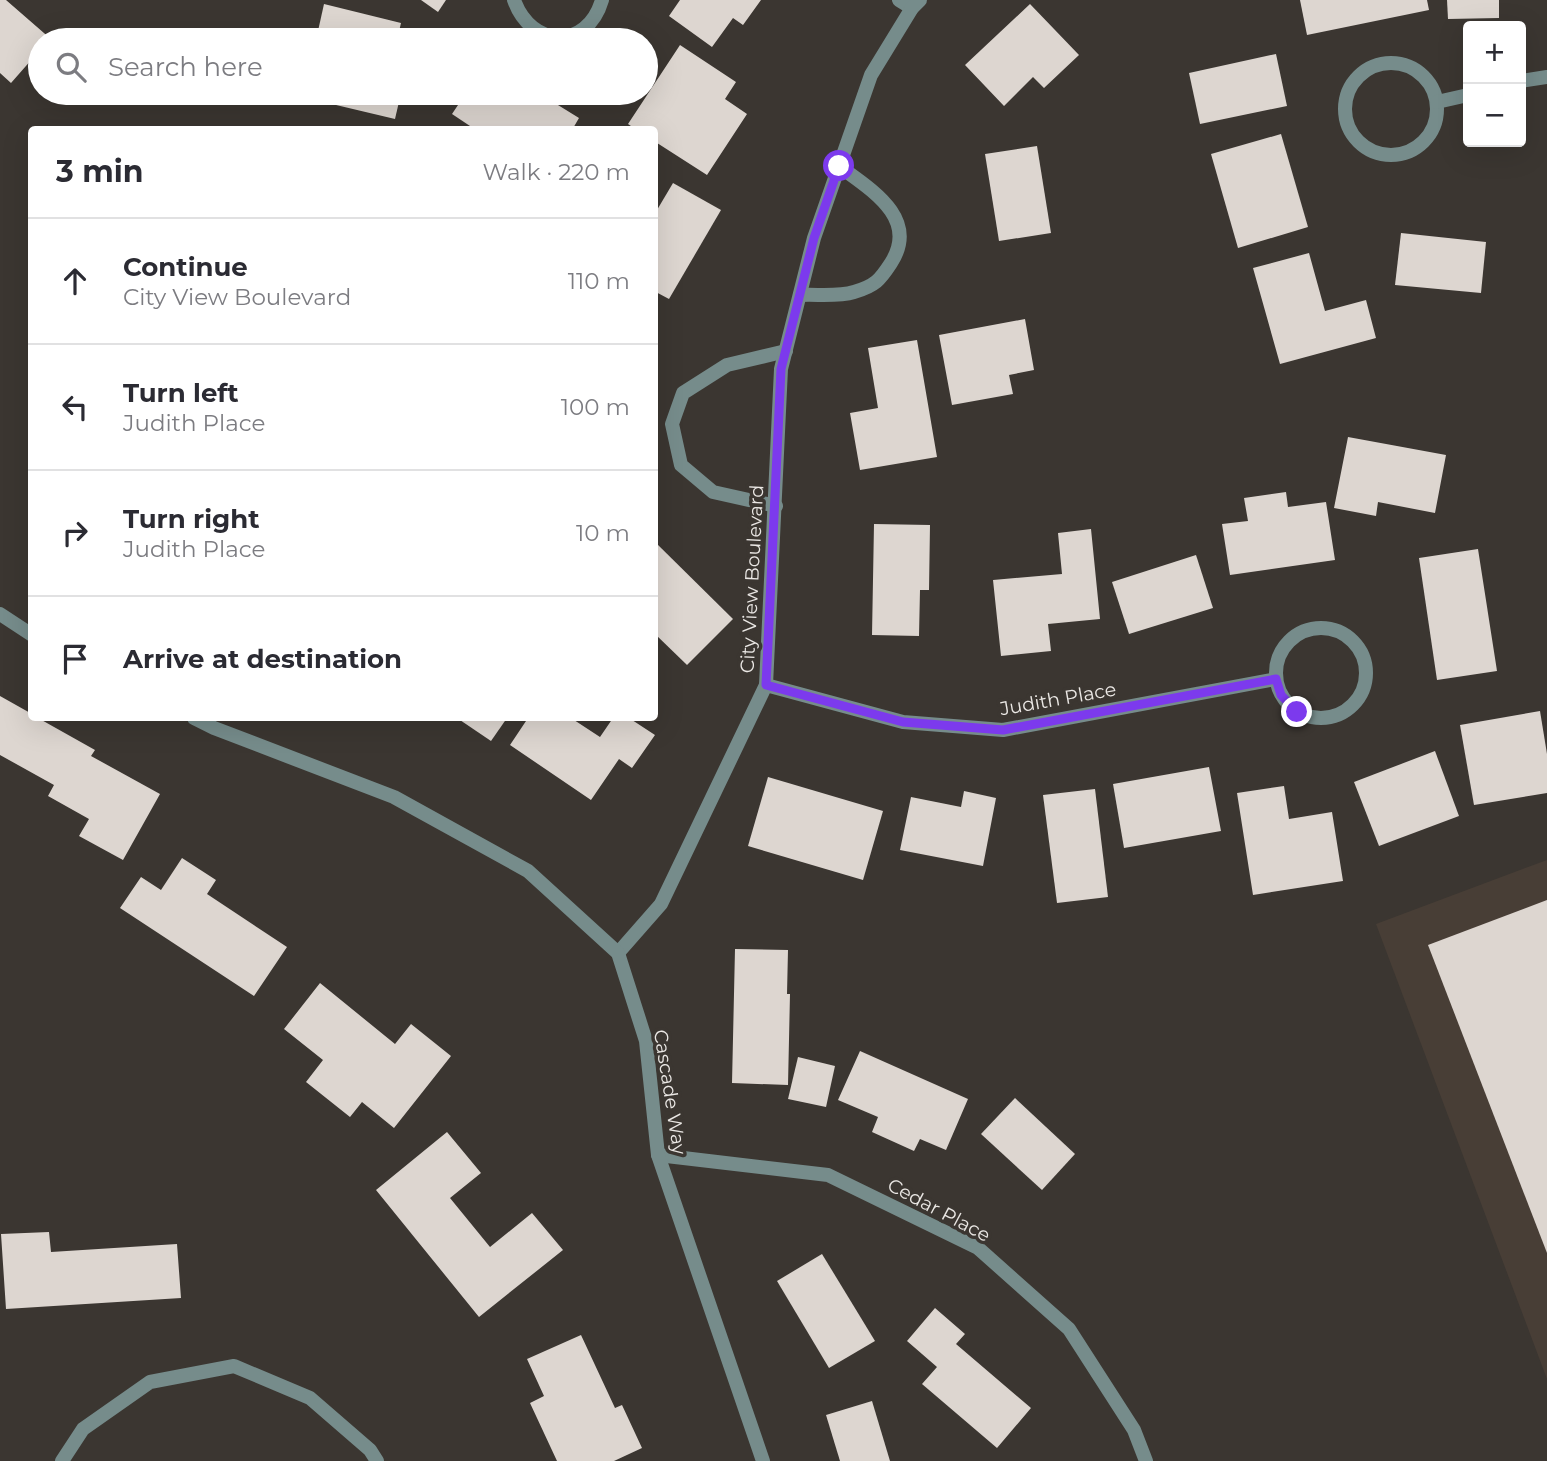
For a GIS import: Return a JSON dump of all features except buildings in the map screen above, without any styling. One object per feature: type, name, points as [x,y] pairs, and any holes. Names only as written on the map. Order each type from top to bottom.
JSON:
[{"type":"street","points":[[514,0],[519,15],[531,28]]},
{"type":"street","points":[[585,28],[597,15],[602,0]]},
{"type":"street","name":"City View Boulevard","points":[[618,953],[661,904],[766,685],[781,369],[814,238],[871,75],[910,3]]},
{"type":"street","points":[[1395,63],[1410,67],[1424,77],[1437,102],[1435,123],[1425,140],[1413,150],[1402,154],[1376,153],[1362,145],[1352,134],[1345,119],[1345,100],[1351,85],[1360,74],[1374,66],[1395,63]]},
{"type":"street","points":[[1526,80],[1547,77]]},
{"type":"street","points":[[1437,102],[1463,95]]},
{"type":"street","points":[[800,295],[852,293],[878,283],[898,252],[900,226],[881,197],[839,166]]},
{"type":"street","points":[[776,506],[713,492],[681,466],[671,424],[683,393],[727,365],[786,351]]},
{"type":"street","points":[[0,614],[28,632]]},
{"type":"street","points":[[1312,628],[1327,628],[1345,634],[1363,655],[1367,671],[1361,696],[1349,709],[1335,717],[1312,718],[1297,712],[1281,695],[1276,679],[1282,649],[1293,637],[1312,628]]},
{"type":"street","name":"Judith Place","points":[[766,685],[903,722],[1003,730],[1276,679]]},
{"type":"street","points":[[200,721],[394,796],[528,871],[618,953]]},
{"type":"street","name":"Cascade Way","points":[[618,953],[646,1041],[658,1155],[763,1461]]},
{"type":"street","name":"Cedar Place","points":[[658,1155],[828,1175],[978,1248],[1069,1329],[1134,1430],[1146,1461]]},
{"type":"street","points":[[62,1461],[83,1429],[150,1382],[234,1366],[310,1398],[370,1450],[377,1461]]},
{"type":"shaded area","points":[[1547,860],[1547,1379],[1376,924]]},
{"type":"route","points":[[839,166],[814,238],[781,369],[766,685],[903,722],[1003,730],[1276,679],[1281,695],[1297,712]]}]
